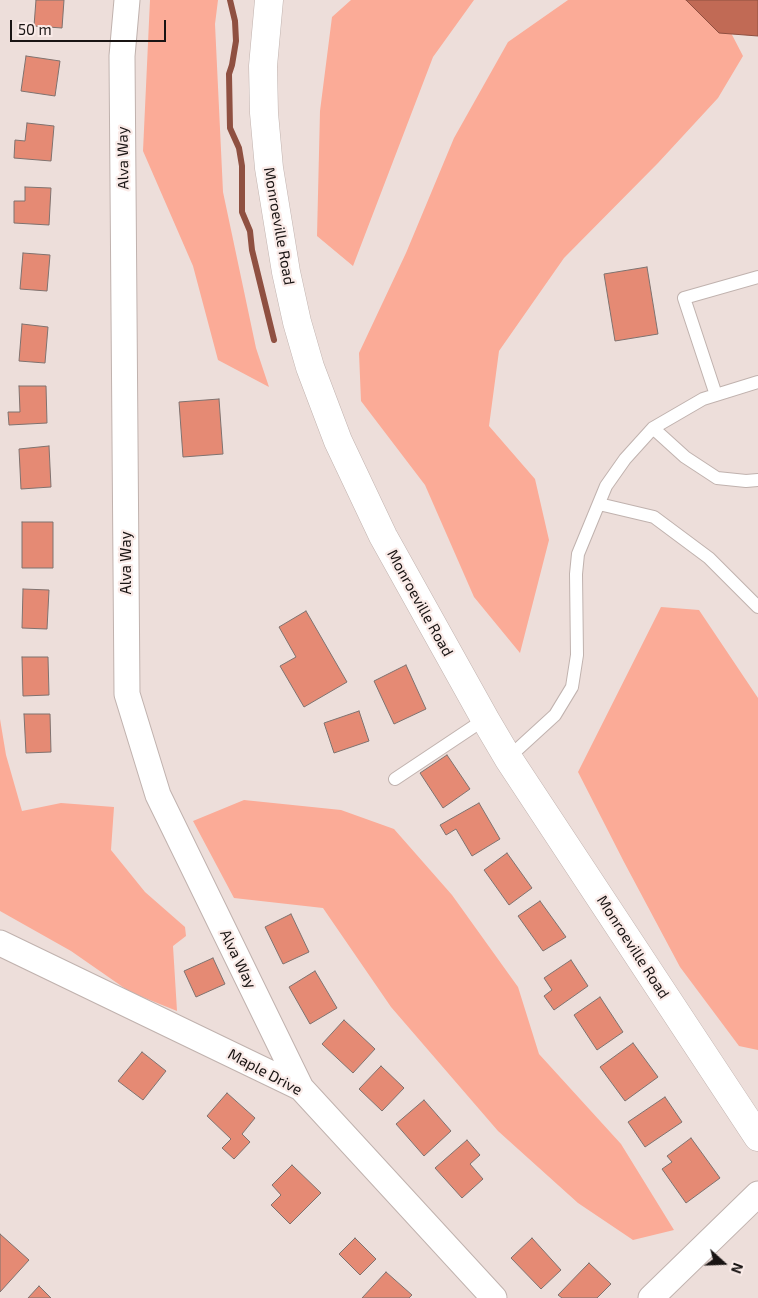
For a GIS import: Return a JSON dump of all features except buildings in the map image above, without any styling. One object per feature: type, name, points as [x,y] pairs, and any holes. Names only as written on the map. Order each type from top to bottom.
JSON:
[{"type":"main road","name":"Monroeville Road","points":[[268,0],[263,66],[264,113],[269,168],[286,272],[297,322],[310,367],[338,441],[383,536],[508,758],[758,1137]]},
{"type":"street","name":"Alva Way","points":[[127,0],[122,56],[128,694],[158,795],[301,1088]]},
{"type":"street","name":"Maple Drive","points":[[0,942],[301,1088],[494,1298]]},
{"type":"street","points":[[651,1298],[758,1194]]},
{"type":"lane","points":[[716,395],[684,298],[758,277]]},
{"type":"lane","points":[[508,758],[556,715],[572,687],[576,655],[576,574],[578,554],[606,486],[625,459],[653,428],[703,399],[758,382]]},
{"type":"lane","points":[[653,428],[685,457],[717,478],[746,481],[758,480]]},
{"type":"lane","points":[[599,504],[654,517],[709,558],[758,607]]},
{"type":"lane","points":[[395,779],[485,719]]},
{"type":"shaded area","points":[[150,0],[218,0],[215,24],[223,192],[256,348],[269,387],[218,360],[193,266],[143,151]]},
{"type":"shaded area","points":[[351,0],[474,0],[433,57],[353,266],[317,236],[320,111],[332,17]]},
{"type":"shaded area","points":[[568,0],[714,0],[743,56],[718,98],[658,163],[564,258],[499,351],[489,426],[535,479],[549,540],[520,653],[474,597],[425,485],[361,401],[359,353],[406,253],[454,138],[508,42]]},
{"type":"shaded area","points":[[686,0],[758,0],[758,36],[719,33]]},
{"type":"shaded area","points":[[661,607],[699,610],[758,698],[758,1050],[739,1046],[680,967],[578,772]]},
{"type":"shaded area","points":[[0,719],[6,755],[22,811],[61,803],[114,807],[111,850],[145,892],[185,927],[186,936],[173,946],[177,1011],[130,992],[71,951],[0,911]]},
{"type":"shaded area","points":[[244,800],[341,810],[394,829],[452,895],[518,987],[539,1054],[621,1144],[674,1230],[633,1240],[578,1203],[498,1131],[391,1007],[323,908],[234,898],[193,821]]},
{"type":"waterway","points":[[230,0],[235,21],[236,41],[229,74],[230,128],[239,148],[242,166],[242,212],[250,231],[252,250],[274,340]]}]
